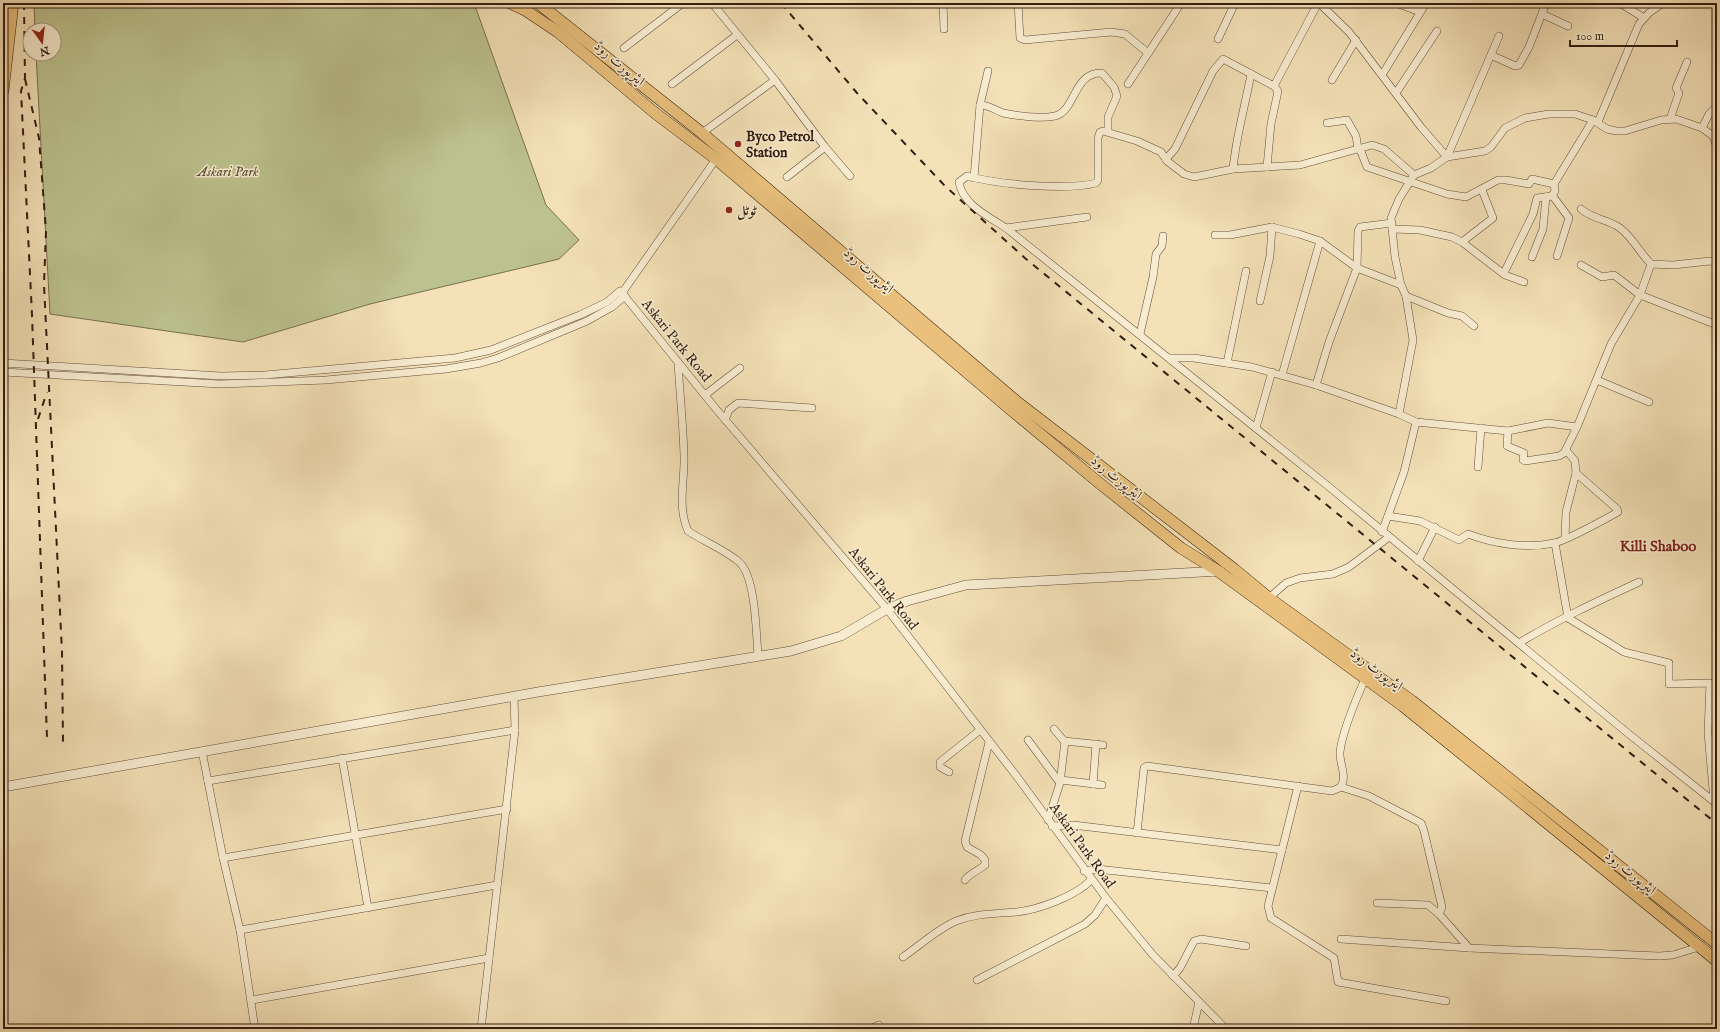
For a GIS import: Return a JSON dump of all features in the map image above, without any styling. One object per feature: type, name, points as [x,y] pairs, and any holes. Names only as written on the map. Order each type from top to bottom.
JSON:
[{"type":"main road","points":[[3,21],[5,3]]},
{"type":"main road","points":[[3,91],[13,3]]},
{"type":"main road","name":"ایئرپورٹ روڈ","points":[[510,3],[525,10],[558,32],[655,112],[716,159],[1068,458],[1181,548],[1218,571],[1421,720],[1717,961]]},
{"type":"main road","name":"ایئرپورٹ روڈ","points":[[538,3],[702,133],[1016,401],[1270,598],[1412,701],[1717,944]]},
{"type":"street","points":[[624,48],[683,3]]},
{"type":"street","points":[[712,3],[775,80],[825,147],[850,176]]},
{"type":"street","points":[[943,3],[944,29]]},
{"type":"street","points":[[1018,3],[1020,38],[1025,40],[1111,32],[1125,34],[1148,54]]},
{"type":"street","points":[[1128,84],[1181,3]]},
{"type":"street","points":[[1218,39],[1235,3]]},
{"type":"street","points":[[1274,86],[1319,3],[1327,9],[1356,40],[1421,128],[1447,157]]},
{"type":"street","points":[[1396,3],[1420,12]]},
{"type":"street","points":[[1382,75],[1426,3]]},
{"type":"street","points":[[1491,55],[1514,66],[1519,65],[1546,3]]},
{"type":"street","points":[[1620,3],[1644,18]]},
{"type":"street","points":[[1504,273],[1533,214],[1536,198],[1549,196],[1555,191],[1554,184],[1596,121],[1639,24],[1644,18],[1663,3]]},
{"type":"street","points":[[1542,14],[1568,26]]},
{"type":"street","points":[[1396,93],[1437,31]]},
{"type":"street","points":[[672,84],[737,35]]},
{"type":"street","points":[[1447,157],[1499,36]]},
{"type":"street","points":[[1332,80],[1356,40]]},
{"type":"street","points":[[1166,159],[1174,149],[1213,71],[1223,59],[1274,86],[1278,91],[1271,124],[1267,167]]},
{"type":"street","points":[[1670,119],[1679,93],[1676,88],[1687,62]]},
{"type":"street","points":[[974,178],[980,105],[988,72]]},
{"type":"street","points":[[980,105],[1021,116],[1056,116],[1066,107],[1084,78],[1095,73],[1102,73],[1114,87],[1117,96],[1108,117],[1108,132]]},
{"type":"street","points":[[1233,169],[1236,145],[1243,120],[1251,74]]},
{"type":"street","points":[[702,133],[775,80]]},
{"type":"street","points":[[1702,128],[1709,114],[1717,106]]},
{"type":"street","points":[[1399,414],[1413,340],[1406,296],[1401,285],[1391,218],[1399,199],[1412,178],[1431,168],[1447,157],[1485,151],[1491,147],[1505,128],[1525,118],[1549,114],[1575,114],[1596,121],[1607,129],[1620,131],[1661,120],[1670,119],[1690,122],[1713,136],[1717,148]]},
{"type":"street","points":[[1327,123],[1347,120],[1356,136],[1366,167],[1412,178],[1446,194],[1466,197],[1482,190],[1498,180],[1529,184],[1532,180],[1554,184]]},
{"type":"street","points":[[1412,178],[1384,149],[1372,145],[1300,166],[1233,169],[1194,177],[1184,174],[1166,159],[1161,152],[1137,141],[1104,131],[1100,132],[1098,138],[1098,180],[1096,183],[1047,186],[967,176],[960,182],[960,189],[975,207],[1006,228],[1140,334],[1715,803]]},
{"type":"street","points":[[787,177],[825,147]]},
{"type":"street","name":"Askari Park Road","points":[[716,159],[623,294],[725,420],[887,609],[990,742],[1091,880],[1153,955],[1226,1029]]},
{"type":"street","points":[[1462,242],[1494,218],[1482,190]]},
{"type":"street","points":[[1717,192],[1717,198]]},
{"type":"street","points":[[1549,196],[1569,218],[1557,256]]},
{"type":"street","points":[[1532,257],[1543,229],[1549,196]]},
{"type":"street","points":[[1581,209],[1595,219],[1605,221],[1620,228],[1634,242],[1642,255],[1651,264],[1674,265],[1710,261],[1717,263]]},
{"type":"street","points":[[1006,228],[1087,217]]},
{"type":"street","points":[[1316,385],[1329,342],[1357,268],[1358,231],[1360,227],[1392,226],[1425,230],[1452,236],[1504,273],[1524,282]]},
{"type":"street","points":[[1215,235],[1230,235],[1272,227],[1320,241],[1357,268],[1401,285]]},
{"type":"street","points":[[1260,301],[1270,256],[1272,227]]},
{"type":"street","points":[[1140,334],[1153,278],[1156,254],[1162,246],[1163,236]]},
{"type":"street","points":[[1282,375],[1320,241]]},
{"type":"street","points":[[1508,431],[1507,446],[1524,453],[1523,460],[1525,461],[1559,456],[1566,450],[1611,344],[1640,295],[1651,264]]},
{"type":"street","points":[[1581,265],[1602,278],[1614,275],[1640,295],[1717,325]]},
{"type":"street","points":[[1227,363],[1246,270]]},
{"type":"street","points":[[3,363],[221,376],[265,375],[455,358],[491,350],[573,318],[623,294]]},
{"type":"street","points":[[3,372],[220,384],[326,380],[446,369],[481,363],[498,358],[587,322],[612,307],[623,294]]},
{"type":"street","points":[[1406,296],[1448,313],[1462,316],[1474,326]]},
{"type":"street","points":[[1169,358],[1194,358],[1252,367],[1272,372],[1316,385],[1399,414],[1416,422],[1508,431],[1548,423],[1577,426]]},
{"type":"street","points":[[678,363],[684,456],[681,505],[684,523],[688,531],[739,561],[747,573],[751,590],[758,655]]},
{"type":"street","points":[[705,395],[740,368]]},
{"type":"street","points":[[1256,428],[1272,372]]},
{"type":"street","points":[[1597,380],[1649,402]]},
{"type":"street","points":[[725,420],[729,410],[738,403],[812,408]]},
{"type":"street","points":[[1382,532],[1404,472],[1416,422]]},
{"type":"street","points":[[1478,467],[1481,428]]},
{"type":"street","points":[[1565,538],[1566,512],[1576,473],[1575,461],[1566,450]]},
{"type":"street","points":[[1388,516],[1413,519],[1435,527],[1459,540],[1468,534],[1487,540],[1504,543],[1531,545],[1555,543],[1618,512],[1617,509],[1576,473]]},
{"type":"street","points":[[1418,561],[1435,527]]},
{"type":"street","points":[[1270,598],[1286,583],[1300,578],[1333,574],[1349,567],[1389,537]]},
{"type":"street","points":[[1555,543],[1568,618],[1624,652],[1669,663],[1670,684],[1713,684],[1708,733],[1715,803]]},
{"type":"street","points":[[3,787],[514,696],[758,655],[791,651],[841,636],[887,609],[907,601],[966,585],[1234,569]]},
{"type":"street","points":[[1519,643],[1568,618],[1579,609],[1639,582]]},
{"type":"street","points":[[1342,786],[1343,772],[1340,750],[1355,702],[1365,679]]},
{"type":"street","points":[[482,1029],[515,730],[514,696]]},
{"type":"street","points":[[1054,729],[1066,741],[1100,744],[1093,784]]},
{"type":"street","points":[[208,781],[515,730]]},
{"type":"street","points":[[949,772],[940,767],[940,762],[980,730]]},
{"type":"street","points":[[1028,740],[1061,781],[1102,785]]},
{"type":"street","points":[[1066,741],[1061,781],[1050,823],[1282,850]]},
{"type":"street","points":[[965,880],[968,875],[980,870],[984,865],[985,860],[981,854],[967,847],[965,841],[990,742]]},
{"type":"street","points":[[202,751],[223,858],[240,930],[252,1000],[255,1029]]},
{"type":"street","points":[[342,758],[368,908]]},
{"type":"street","points":[[1136,833],[1144,768],[1147,766],[1332,791],[1342,786],[1369,796],[1421,823],[1442,907],[1439,914]]},
{"type":"street","points":[[1298,786],[1272,888],[1268,910],[1271,918],[1334,958],[1338,982],[1446,1001]]},
{"type":"street","points":[[223,858],[355,834],[507,809]]},
{"type":"street","points":[[1084,871],[1097,869],[1272,888]]},
{"type":"street","points":[[903,957],[955,921],[986,913],[1017,912],[1040,906],[1075,892],[1086,886],[1091,880]]},
{"type":"street","points":[[240,930],[497,885]]},
{"type":"street","points":[[977,980],[1085,924],[1095,915],[1106,898]]},
{"type":"street","points":[[1377,903],[1428,905],[1439,914],[1469,948]]},
{"type":"street","points":[[1173,976],[1180,968],[1194,941],[1201,939],[1246,946]]},
{"type":"street","points":[[1341,939],[1469,948],[1659,956],[1673,955],[1699,947]]},
{"type":"street","points":[[252,1000],[489,958]]},
{"type":"street","points":[[1193,1029],[1199,1002]]},
{"type":"street","points":[[870,1029],[879,1026]]},
{"type":"green space","name":"Askari Park","points":[[34,3],[474,3],[546,205],[579,240],[559,259],[370,304],[243,342],[50,314],[36,62],[62,62],[62,22],[35,22]]},
{"type":"railway","points":[[24,3],[25,78],[21,91],[32,315],[47,738]]},
{"type":"railway","points":[[781,3],[857,93],[945,186],[1026,259],[1717,824]]},
{"type":"railway","points":[[25,79],[39,138],[46,231],[44,285],[62,652],[63,742]]},
{"type":"railway","points":[[38,419],[47,392]]},
{"type":"place","name":"Byco Petrol Station","points":[[738,144]]},
{"type":"place","name":"ٹوٹل","points":[[729,210]]},
{"type":"district","name":"Killi Shaboo","points":[[1658,546]]}]
